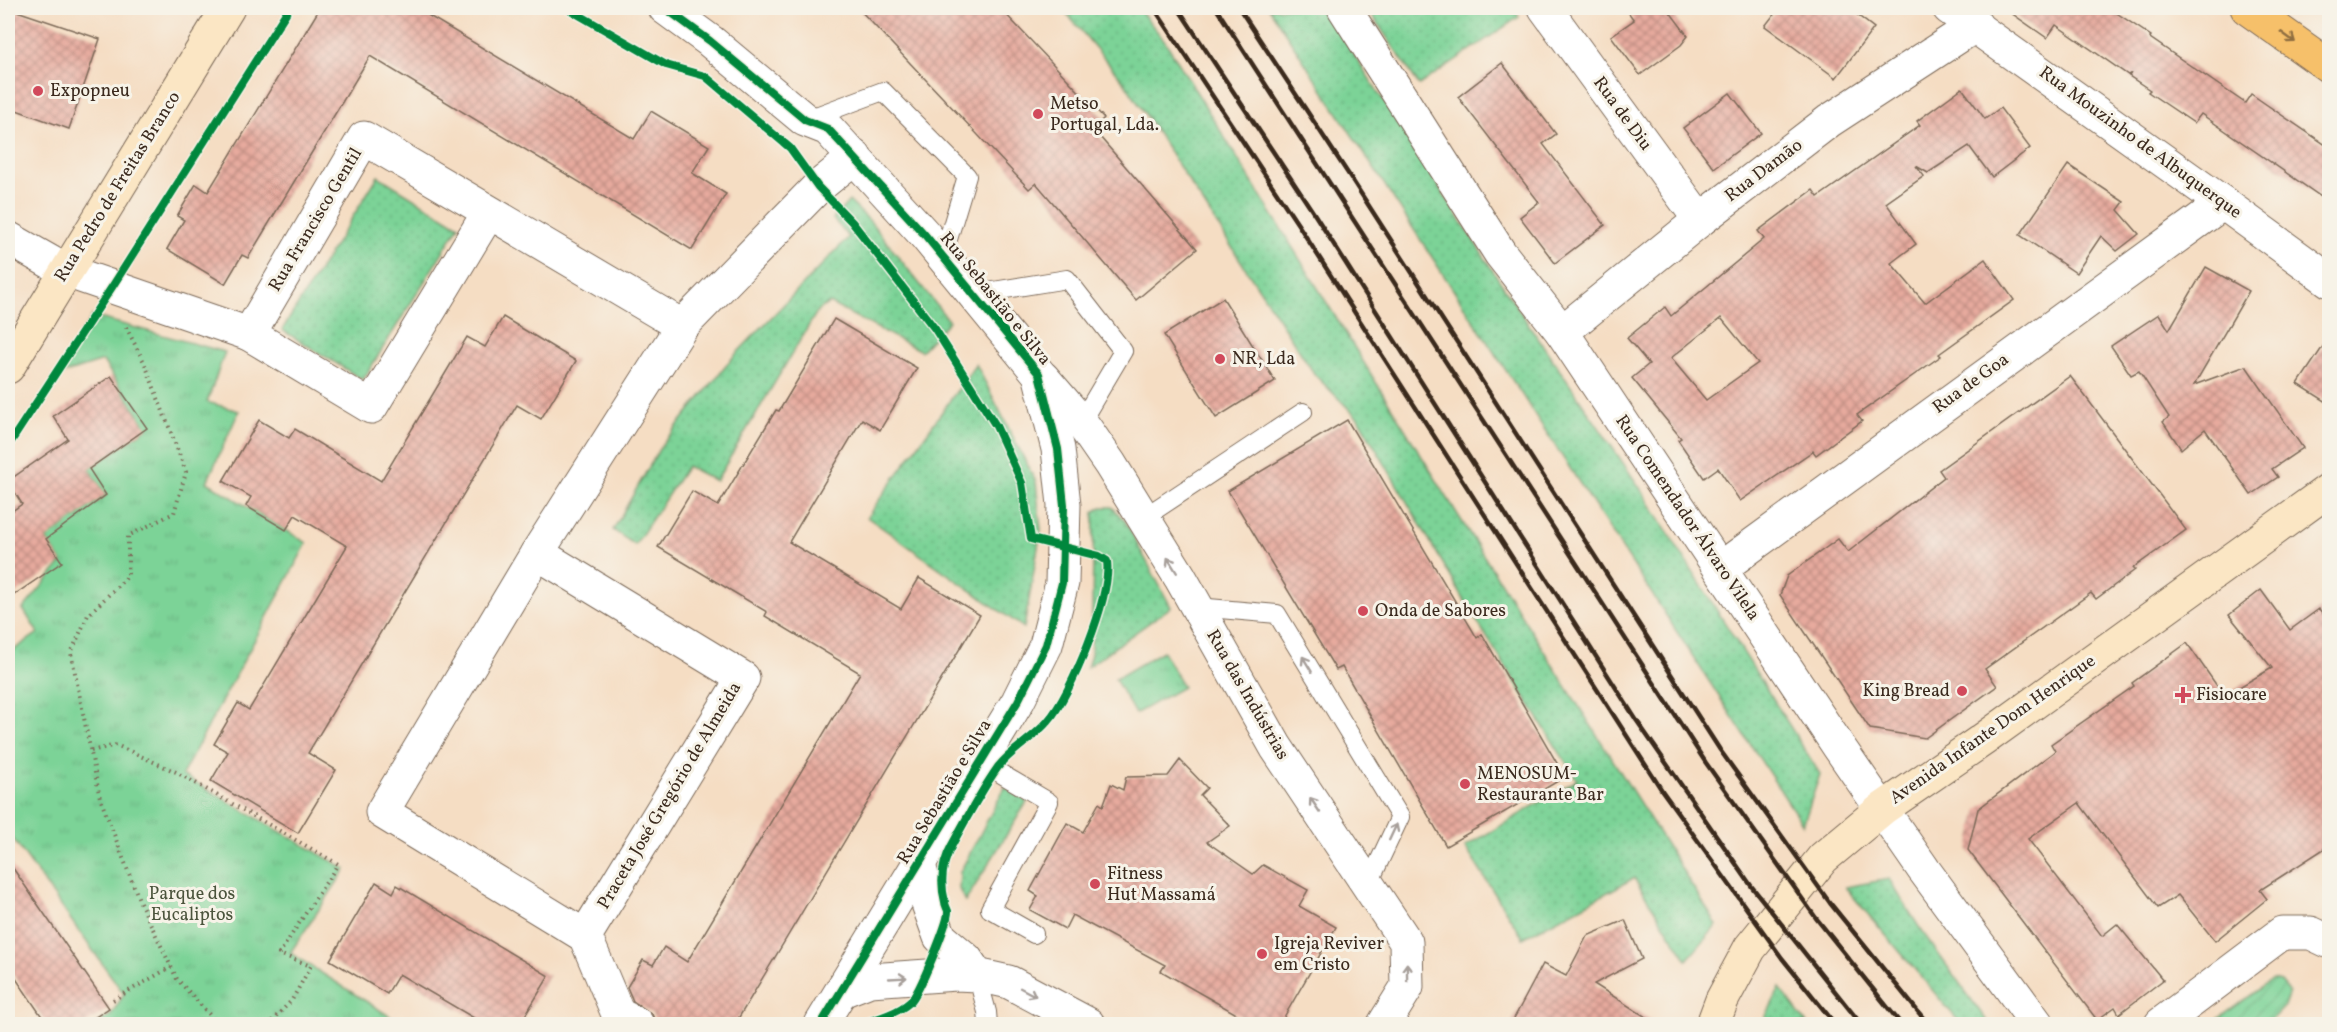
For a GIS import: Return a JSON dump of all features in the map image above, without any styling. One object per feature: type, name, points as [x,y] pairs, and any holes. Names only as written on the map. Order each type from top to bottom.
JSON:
[{"type":"highway","points":[[2247,8],[2330,66]]},
{"type":"street","name":"Rua Pedro de Freitas Branco","points":[[8,367],[228,8]]},
{"type":"street","name":"Rua Sebastião e Silva","points":[[665,8],[710,41],[805,120],[828,129],[855,157],[943,256],[1039,374],[1058,448],[1063,494],[1062,583],[1046,645],[1017,701],[981,762],[821,1024]]},
{"type":"street","name":"Rua Comendador Álvaro Vilela","points":[[1344,8],[1500,253],[1562,332],[1828,731],[1924,870],[2037,1024]]},
{"type":"street","name":"Rua de Diu","points":[[1545,8],[1700,220]]},
{"type":"street","name":"Rua Mouzinho de Albuquerque","points":[[1949,8],[1976,25],[2330,281]]},
{"type":"street","name":"Rua Damão","points":[[1562,332],[1700,220],[1829,121],[1976,25]]},
{"type":"street","name":"Rua Francisco Gentil","points":[[249,334],[364,138],[682,326]]},
{"type":"street","points":[[637,1024],[618,1014],[585,936],[382,812],[537,553],[682,326],[818,187],[855,157]]},
{"type":"street","name":"Rua de Goa","points":[[1721,568],[2223,202]]},
{"type":"street","points":[[8,238],[66,271],[249,334],[371,407],[489,212]]},
{"type":"street","name":"Rua das Indústrias","points":[[1039,374],[1081,422],[1197,607],[1276,747],[1406,942],[1407,987],[1384,1024]]},
{"type":"street","name":"Avenida Infante Dom Henrique","points":[[1713,1024],[1722,1000],[1750,948],[1823,858],[1882,809],[1984,739],[2330,489]]},
{"type":"street","name":"Praceta José Gregório de Almeida","points":[[537,553],[743,678],[585,936]]},
{"type":"street","points":[[919,863],[927,901],[940,937],[966,959],[977,975]]},
{"type":"street","points":[[2161,1024],[2282,933],[2311,933],[2330,942]]},
{"type":"street","points":[[842,991],[870,980],[956,974],[977,975],[1009,982],[1088,1024]]},
{"type":"lane","points":[[805,120],[883,91],[967,176],[943,256]]},
{"type":"lane","points":[[975,294],[1067,279],[1123,351],[1081,422]]},
{"type":"lane","points":[[1143,518],[1303,412]]},
{"type":"lane","points":[[1197,607],[1276,614],[1400,817],[1368,885]]},
{"type":"lane","points":[[981,762],[1049,802],[990,909],[1034,934]]},
{"type":"lane","points":[[977,975],[988,1024]]},
{"type":"path","points":[[125,325],[145,364],[186,472],[174,513],[128,536],[128,576],[88,615],[71,653],[100,798],[140,902],[177,979],[218,1024]]},
{"type":"path","points":[[91,751],[116,745],[176,772],[338,864],[279,954],[310,966],[292,1000],[269,1024]]},
{"type":"path","points":[[113,1000],[171,967]]},
{"type":"green space","points":[[1062,8],[1138,8],[1165,41],[1458,515],[1717,925],[1687,960],[1634,878],[1523,938],[1465,847],[1577,780],[1473,615],[1358,418],[1315,375],[1125,83]]},
{"type":"green space","points":[[1269,8],[1324,8],[1508,294],[1640,488],[1820,774],[1803,825]]},
{"type":"green space","points":[[1367,8],[1515,8],[1519,17],[1419,85]]},
{"type":"green space","points":[[378,176],[459,226],[363,380],[282,330]]},
{"type":"green space","points":[[849,201],[870,221],[949,321],[921,351],[829,303],[818,310],[716,481],[687,466],[635,545],[613,530],[661,446],[734,356],[849,237],[833,219]]},
{"type":"green space","name":"Parque dos Eucaliptos","points":[[92,316],[225,352],[207,402],[239,411],[207,482],[307,543],[182,775],[346,869],[290,953],[402,1024],[97,1024],[111,1015],[124,994],[8,832],[8,654],[38,633],[23,609],[62,562],[46,539],[106,495],[89,469],[147,428],[103,361],[57,376]]},
{"type":"green space","points":[[976,364],[1036,482],[1041,530],[1024,628],[867,517]]},
{"type":"green space","points":[[1102,507],[1112,507],[1125,521],[1171,607],[1087,667],[1091,654],[1094,512]]},
{"type":"green space","points":[[1163,651],[1183,687],[1135,714],[1115,679]]},
{"type":"green space","points":[[1005,787],[1027,802],[965,902],[959,889],[960,872]]},
{"type":"green space","points":[[1889,879],[1919,927],[1989,1024],[1961,1024],[1845,887]]},
{"type":"green space","points":[[2272,980],[2281,982],[2289,992],[2284,1006],[2267,1024],[2211,1024]]},
{"type":"green space","points":[[1780,988],[1807,1024],[1762,1024]]},
{"type":"building","points":[[8,8],[100,39],[69,129],[8,107]]},
{"type":"building","points":[[320,8],[416,8],[634,139],[651,111],[709,146],[692,173],[726,194],[692,250],[370,56],[248,258],[242,255],[225,284],[167,249],[184,220],[177,216],[196,184],[208,192]]},
{"type":"building","points":[[858,8],[1000,8],[1104,118],[1093,129],[1197,249],[1136,300],[1036,183],[1029,189]]},
{"type":"building","points":[[1625,8],[1667,8],[1688,36],[1681,45],[1640,75],[1611,36],[1634,20]]},
{"type":"building","points":[[1779,8],[1848,8],[1874,28],[1836,78],[1765,26]]},
{"type":"building","points":[[2004,8],[2109,8],[2245,103],[2251,94],[2330,148],[2330,203],[2201,114],[2194,123],[2148,92],[2150,90],[2129,76],[2131,73],[2128,75],[2056,25],[2047,38]]},
{"type":"building","points":[[1502,63],[1556,134],[1543,144],[1605,225],[1555,263],[1520,217],[1539,202],[1458,97]]},
{"type":"building","points":[[1962,88],[1985,119],[2000,108],[2030,148],[1992,177],[1969,146],[1928,173],[1916,166],[1924,176],[1886,203],[1916,244],[1891,263],[1925,303],[1985,259],[2014,300],[1939,354],[1941,356],[1857,415],[1862,421],[1816,455],[1813,451],[1740,501],[1718,468],[1704,478],[1678,440],[1681,438],[1632,378],[1649,364],[1627,338],[1665,307],[1671,316],[1764,239],[1758,231],[1813,190],[1818,197],[1920,125],[1917,121]],"holes":[[[1721,318],[1758,363],[1706,400],[1671,358]]]},
{"type":"building","points":[[1730,93],[1761,133],[1714,168],[1683,128]]},
{"type":"building","points":[[2068,165],[2124,202],[2118,210],[2139,234],[2117,251],[2101,236],[2076,273],[2020,235]]},
{"type":"building","points":[[2206,267],[2249,291],[2194,385],[2246,366],[2303,448],[2272,469],[2278,477],[2251,495],[2205,429],[2181,449],[2163,422],[2169,417],[2139,371],[2131,375],[2111,346],[2159,314],[2169,330]]},
{"type":"building","points":[[1223,298],[1275,381],[1216,418],[1164,335]]},
{"type":"building","points":[[503,317],[576,361],[541,419],[517,405],[308,753],[336,770],[298,833],[211,781],[228,752],[214,744],[238,703],[249,710],[347,546],[295,515],[286,530],[246,506],[251,497],[223,481],[259,420],[289,438],[295,429],[381,481],[467,337],[485,347]]},
{"type":"building","points":[[834,319],[917,368],[880,430],[862,419],[789,542],[901,609],[919,578],[980,615],[735,1024],[656,1024],[652,1014],[633,1001],[627,987],[643,960],[653,965],[664,947],[687,962],[860,673],[765,616],[767,612],[658,547],[692,491],[718,506]]},
{"type":"building","points":[[2330,336],[2330,404],[2298,384]]},
{"type":"building","points":[[111,376],[147,428],[89,469],[106,495],[46,539],[62,562],[8,599],[8,514],[22,504],[8,481],[68,439],[53,416]]},
{"type":"building","points":[[2070,376],[2186,530],[2133,568],[2135,570],[2096,599],[2091,593],[1985,669],[1997,686],[1925,738],[1870,729],[1780,595],[1787,576],[1838,539],[1848,552],[1944,477],[1939,470]]},
{"type":"building","points":[[1347,420],[1477,638],[1482,634],[1565,777],[1446,846],[1342,667],[1336,670],[1228,491]]},
{"type":"building","points":[[2261,590],[2290,630],[2319,609],[2330,622],[2330,845],[2260,890],[2267,899],[2215,941],[2178,895],[2158,908],[2079,803],[2028,839],[2102,936],[2117,924],[2163,980],[2119,1014],[2115,1007],[2097,1020],[1968,850],[1978,809],[2055,751],[2051,744],[2134,686],[2132,683],[2187,643],[2224,696],[2272,668],[2229,615]]},
{"type":"building","points":[[1180,760],[1207,788],[1200,795],[1230,826],[1207,842],[1253,874],[1263,865],[1308,890],[1299,906],[1336,927],[1280,1024],[1254,1024],[1161,971],[1165,965],[1072,915],[1065,929],[1030,910],[1038,896],[1030,891],[1067,823],[1083,832],[1099,803],[1103,806],[1111,784],[1123,790],[1126,777],[1168,776]]},
{"type":"building","points":[[8,861],[109,1008],[85,1024],[47,1024],[8,967]]},
{"type":"building","points":[[376,882],[393,893],[397,885],[549,976],[520,1024],[484,1024],[399,974],[387,994],[330,960]]},
{"type":"building","points":[[1625,920],[1642,959],[1594,984],[1657,1024],[1511,1024],[1543,964],[1566,976],[1587,936]]},
{"type":"railway","points":[[1154,8],[1299,226],[1663,792],[1782,958],[1835,1024]]},
{"type":"railway","points":[[1178,8],[1315,215],[1637,721],[1752,887],[1861,1024]]},
{"type":"railway","points":[[1216,8],[1706,763],[1816,918],[1901,1024]]},
{"type":"railway","points":[[1239,8],[1720,750],[1830,903],[1928,1024]]},
{"type":"cycle path","points":[[8,446],[289,8]]},
{"type":"cycle path","points":[[567,8],[666,65],[705,76],[790,148],[818,187],[852,222],[935,329],[996,426],[1022,483],[1031,539],[1099,556],[1107,561],[1107,577],[1097,620],[1068,690],[1048,721],[998,767],[974,805],[949,852],[942,880],[947,917],[920,986],[905,1006],[861,1024]]},
{"type":"cycle path","points":[[665,8],[710,41],[805,120],[828,129],[925,235],[1039,374],[1058,449],[1064,505],[1062,583],[1046,645],[1018,701],[821,1024]]},
{"type":"place","name":"Expopneu","points":[[38,91]]},
{"type":"place","name":"Metso Portugal, Lda.","points":[[1038,114]]},
{"type":"place","name":"NR, Lda","points":[[1220,359]]},
{"type":"place","name":"Onda de Sabores","points":[[1363,611]]},
{"type":"place","name":"King Bread","points":[[1962,691]]},
{"type":"place","name":"Fisiocare","points":[[2183,695]]},
{"type":"place","name":"MENOSUM- Restaurante Bar","points":[[1465,784]]},
{"type":"place","name":"Fitness Hut Massamá","points":[[1095,884]]},
{"type":"place","name":"Igreja Reviver em Cristo","points":[[1262,954]]}]
